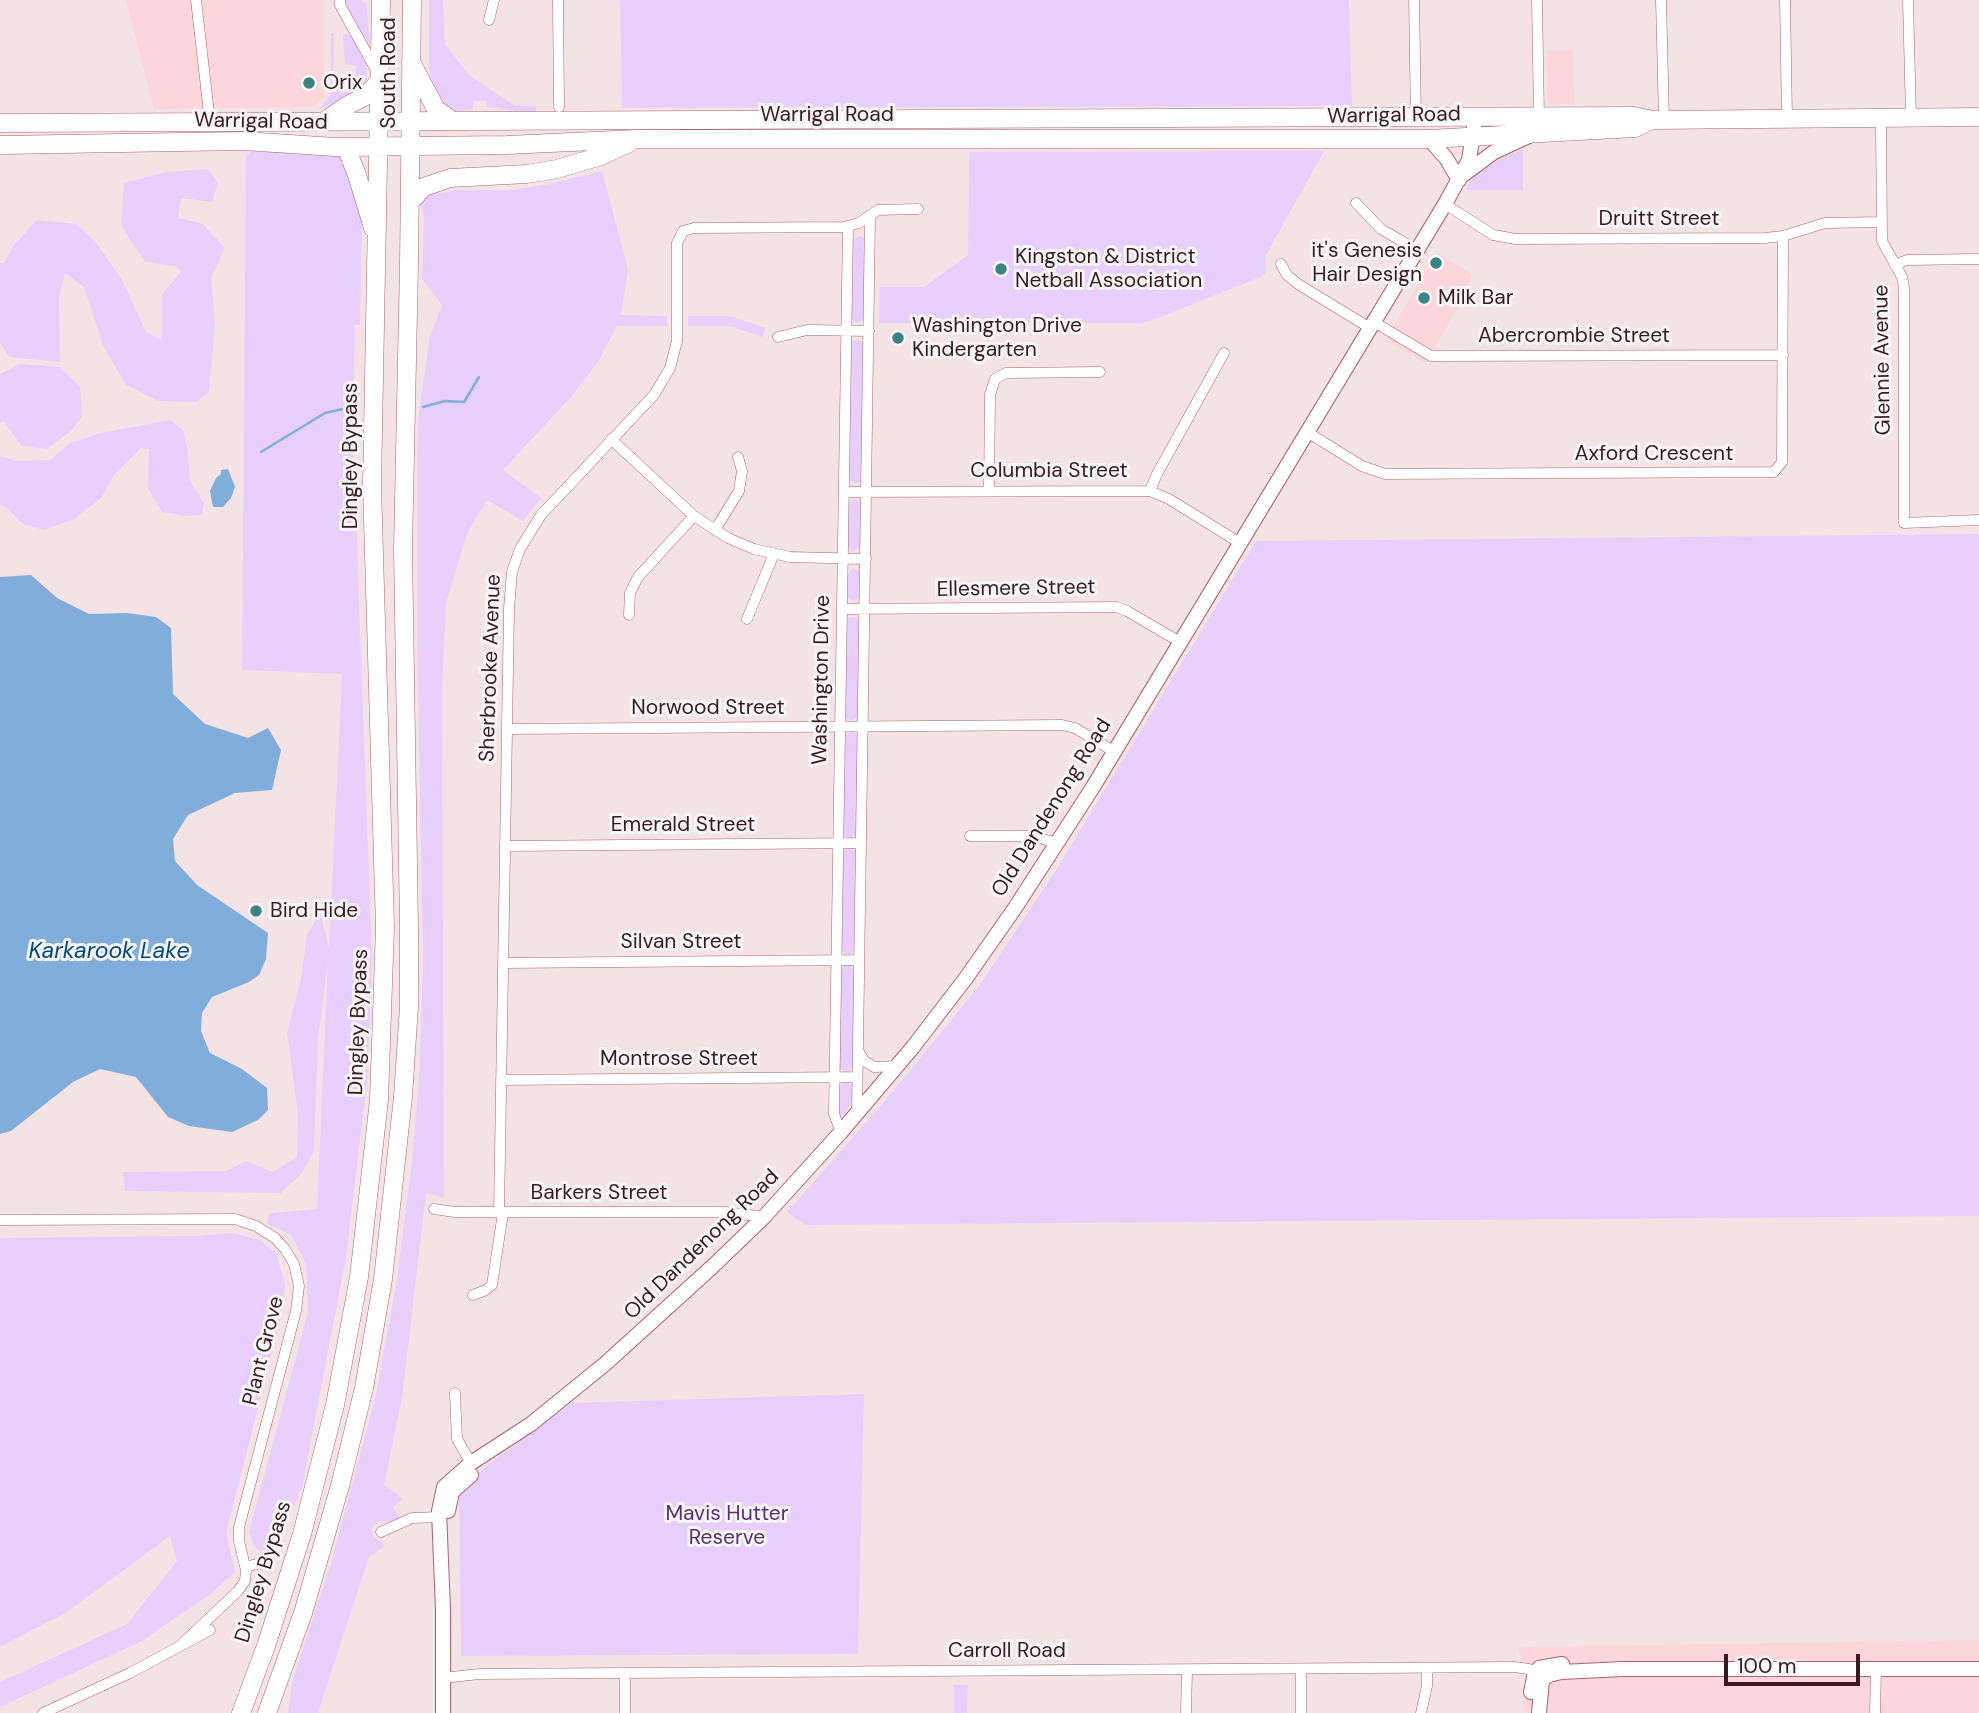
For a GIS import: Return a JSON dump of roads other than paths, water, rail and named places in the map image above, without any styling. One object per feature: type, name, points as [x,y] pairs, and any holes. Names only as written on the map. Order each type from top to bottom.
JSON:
[{"type":"highway","name":"South Road","points":[[379,147],[381,0]]},
{"type":"highway","name":"South Road","points":[[411,146],[412,0]]},
{"type":"highway","points":[[411,62],[436,109],[450,120]]},
{"type":"highway","points":[[326,120],[366,96],[380,78]]},
{"type":"highway","name":"Warrigal Road","points":[[0,123],[1979,117]]},
{"type":"highway","name":"Warrigal Road","points":[[0,145],[243,141],[379,147],[637,139],[1429,139],[1635,128],[1658,120]]},
{"type":"highway","points":[[411,201],[424,187],[450,178],[527,174],[557,169],[601,156],[637,139]]},
{"type":"highway","points":[[267,1713],[303,1613],[354,1431],[383,1279],[399,1148],[408,1006],[403,548],[411,146]]},
{"type":"highway","points":[[346,147],[377,238]]},
{"type":"highway","name":"Dingley Bypass","points":[[241,1713],[302,1534],[335,1405],[359,1277],[378,1110],[385,926],[372,486],[379,147]]},
{"type":"main road","name":"Old Dandenong Road","points":[[443,1713],[443,1610],[448,1567],[443,1516],[449,1501],[449,1487],[606,1364],[765,1217],[857,1114],[965,978],[1057,843],[1445,204],[1471,154],[1474,117]]},
{"type":"main road","points":[[1429,139],[1460,178],[1496,151],[1534,134]]},
{"type":"main road","name":"Carroll Road","points":[[1539,1676],[1561,1672],[1623,1669],[1979,1669]]},
{"type":"main road","points":[[1531,1713],[1531,1689],[1539,1676]]},
{"type":"main road","points":[[1539,1676],[1539,1713]]},
{"type":"street","points":[[196,0],[210,122]]},
{"type":"street","points":[[489,20],[494,0]]},
{"type":"street","points":[[558,0],[559,107]]},
{"type":"street","points":[[1414,0],[1416,117]]},
{"type":"street","points":[[1537,0],[1539,117]]},
{"type":"street","points":[[1658,120],[1661,0]]},
{"type":"street","points":[[1785,0],[1787,118]]},
{"type":"street","points":[[1908,0],[1911,117]]},
{"type":"street","points":[[340,3],[380,78]]},
{"type":"street","name":"Glennie Avenue","points":[[1881,117],[1882,241],[1904,287],[1904,520],[1979,520]]},
{"type":"street","points":[[1356,203],[1381,229],[1417,250]]},
{"type":"street","name":"Druitt Street","points":[[1445,204],[1493,235],[1509,239],[1752,238],[1783,236],[1825,223],[1881,222]]},
{"type":"street","points":[[852,226],[883,209],[918,209]]},
{"type":"street","name":"Washington Drive","points":[[857,1114],[870,215]]},
{"type":"street","name":"Washington Drive","points":[[841,1132],[834,1114],[846,330],[852,226]]},
{"type":"street","name":"Sherbrooke Avenue","points":[[473,1295],[491,1287],[501,1213],[509,595],[515,562],[525,538],[541,515],[660,386],[674,358],[677,332],[677,243],[680,233],[694,228],[852,226]]},
{"type":"street","name":"Axford Crescent","points":[[1307,432],[1362,466],[1385,474],[1777,470],[1782,462],[1783,236]]},
{"type":"street","points":[[1895,265],[1907,260],[1979,259]]},
{"type":"street","name":"Abercrombie Street","points":[[1281,264],[1287,275],[1298,284],[1432,356],[1783,355]]},
{"type":"street","points":[[778,337],[799,331],[869,331]]},
{"type":"street","points":[[1150,491],[1224,353]]},
{"type":"street","points":[[989,491],[990,395],[995,379],[1006,373],[1100,372]]},
{"type":"street","points":[[611,439],[694,516],[741,544],[774,554],[803,558],[866,559]]},
{"type":"street","points":[[715,530],[739,491],[742,471],[738,457]]},
{"type":"street","name":"Columbia Street","points":[[844,492],[1150,491],[1169,499],[1240,543]]},
{"type":"street","points":[[629,615],[630,593],[638,577],[694,516]]},
{"type":"street","points":[[747,619],[774,554]]},
{"type":"street","name":"Ellesmere Street","points":[[843,609],[1117,607],[1180,642]]},
{"type":"street","name":"Norwood Street","points":[[507,729],[1068,725],[1113,751]]},
{"type":"street","points":[[970,836],[1033,836],[1057,843]]},
{"type":"street","name":"Emerald Street","points":[[505,846],[861,843]]},
{"type":"street","name":"Silvan Street","points":[[503,963],[859,960]]},
{"type":"street","points":[[858,1048],[861,1057],[869,1065],[878,1068],[897,1066]]},
{"type":"street","name":"Montrose Street","points":[[501,1080],[857,1077]]},
{"type":"street","name":"Barkers Street","points":[[434,1209],[501,1213],[720,1212],[765,1217]]},
{"type":"street","name":"Plant Grove","points":[[0,1220],[235,1219],[256,1226],[275,1238],[285,1249],[298,1276],[298,1299],[240,1522],[239,1538],[246,1567]]},
{"type":"street","points":[[455,1393],[457,1439],[474,1467]]},
{"type":"street","points":[[381,1532],[412,1518],[443,1516]]},
{"type":"street","points":[[183,1644],[241,1588],[245,1581],[246,1567],[260,1563]]},
{"type":"street","points":[[43,1713],[130,1673],[210,1630]]},
{"type":"street","name":"Carroll Road","points":[[443,1674],[468,1671],[479,1674],[1522,1667],[1539,1676]]},
{"type":"street","points":[[1301,1669],[1301,1713]]},
{"type":"street","points":[[1421,1713],[1427,1686],[1427,1669]]},
{"type":"street","points":[[1875,1713],[1876,1669]]},
{"type":"street","points":[[1186,1713],[1187,1671]]},
{"type":"street","points":[[625,1673],[625,1713]]},
{"type":"water","points":[[228,469],[235,487],[231,498],[223,507],[213,507],[210,491],[221,470]]},
{"type":"water","name":"Karkarook Lake","points":[[31,575],[57,598],[89,614],[127,613],[156,617],[171,628],[173,694],[205,724],[248,738],[268,728],[281,750],[272,790],[235,793],[188,815],[173,839],[175,861],[197,885],[268,933],[266,959],[259,975],[249,982],[212,997],[202,1013],[201,1031],[210,1053],[242,1069],[267,1088],[268,1110],[258,1120],[232,1132],[189,1126],[168,1117],[136,1077],[100,1069],[73,1082],[11,1131],[0,1134],[0,577]]},
{"type":"waterway","points":[[423,407],[445,401],[464,402],[479,377]]},
{"type":"waterway","points":[[261,452],[325,413],[352,407]]},
{"type":"place","name":"Orix","points":[[309,83]]},
{"type":"place","name":"it's Genesis Hair Design","points":[[1436,263]]},
{"type":"place","name":"Kingston & District Netball Association","points":[[1001,269]]},
{"type":"place","name":"Milk Bar","points":[[1424,298]]},
{"type":"place","name":"Washington Drive Kindergarten","points":[[898,338]]},
{"type":"place","name":"Bird Hide","points":[[256,911]]},
{"type":"park label","name":"Mavis Hutter Reserve","points":[[727,1526]]}]
